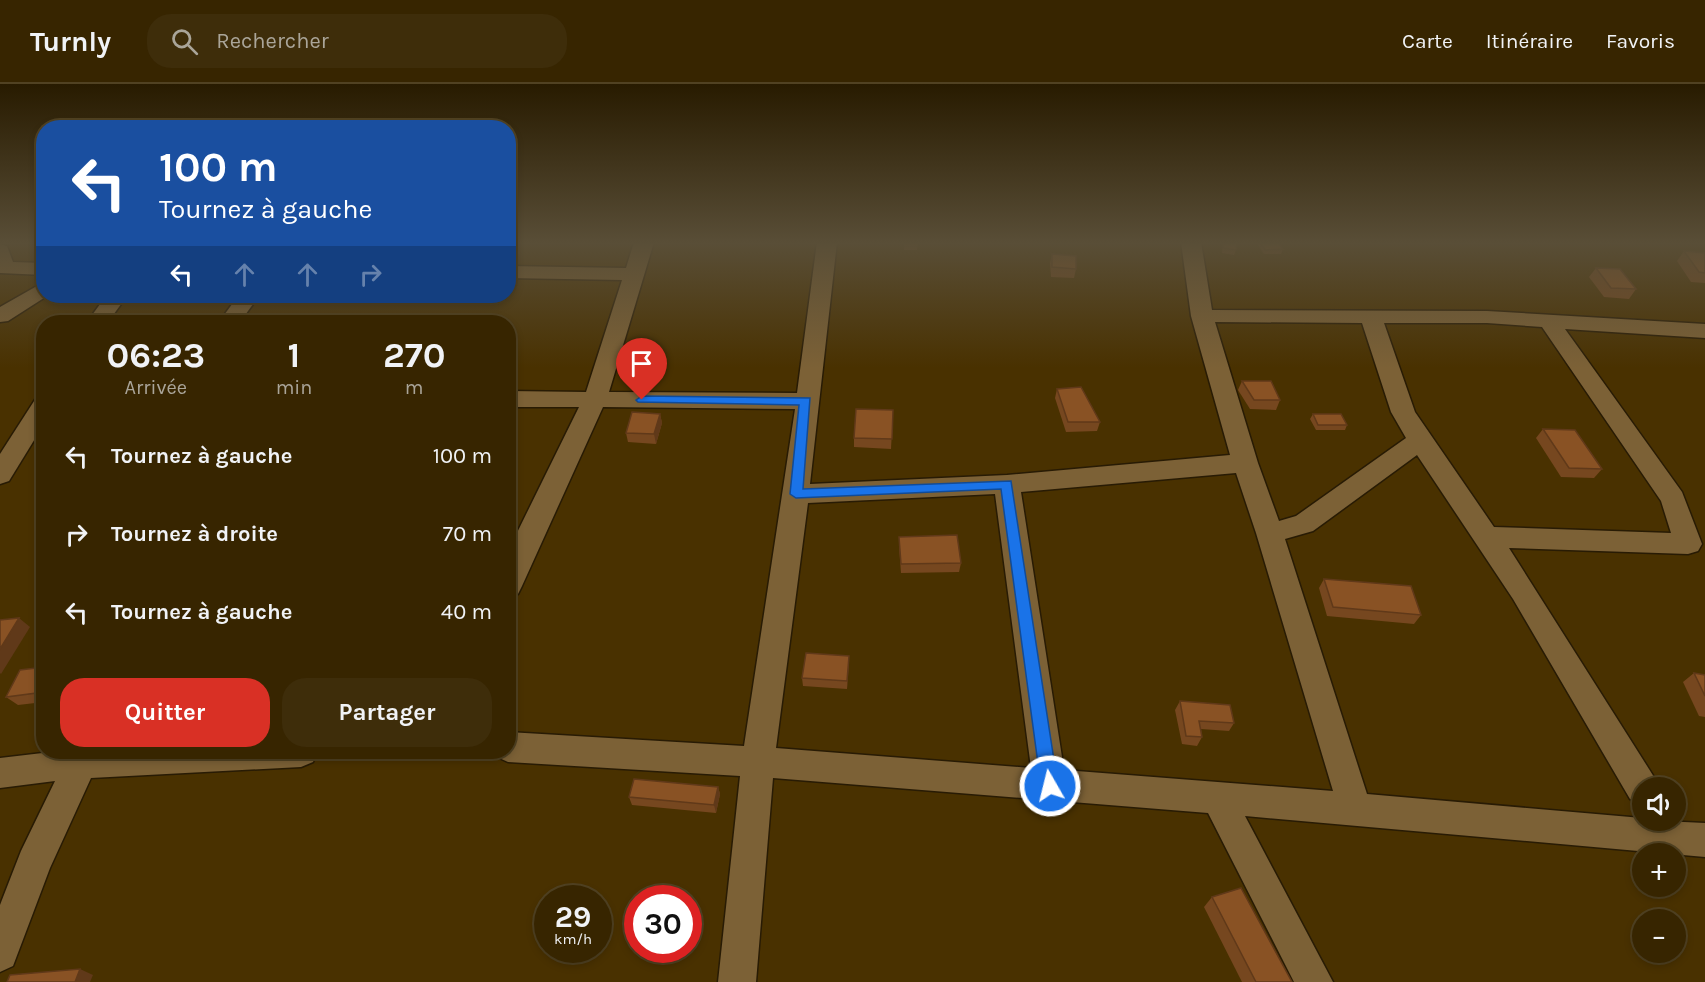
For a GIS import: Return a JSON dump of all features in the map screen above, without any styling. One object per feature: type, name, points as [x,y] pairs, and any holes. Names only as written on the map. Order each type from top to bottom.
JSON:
[{"type":"street","points":[[516,568],[595,399],[630,284]]},
{"type":"street","points":[[737,982],[758,762],[796,494],[805,401],[821,284]]},
{"type":"street","points":[[1197,284],[1202,316],[1245,463],[1270,533],[1355,809]]},
{"type":"street","points":[[0,316],[36,293]]},
{"type":"street","points":[[102,315],[112,303]]},
{"type":"street","points":[[234,315],[244,303]]},
{"type":"street","points":[[1202,316],[1487,317],[1705,331]]},
{"type":"street","points":[[1371,317],[1403,412],[1523,591],[1563,661],[1635,777]]},
{"type":"street","points":[[1487,537],[1688,544],[1673,500],[1549,322]]},
{"type":"street","points":[[516,399],[805,401]]},
{"type":"street","points":[[0,475],[36,417]]},
{"type":"street","points":[[1270,533],[1304,524],[1420,440]]},
{"type":"street","points":[[796,494],[1007,484],[1245,463]]},
{"type":"street","points":[[1007,484],[1050,786]]},
{"type":"street","points":[[516,747],[758,762],[1355,809],[1632,826]]},
{"type":"street","points":[[0,774],[73,759]]},
{"type":"street","points":[[0,953],[34,863],[82,759]]},
{"type":"street","points":[[1218,799],[1314,982]]},
{"type":"street","points":[[1676,831],[1705,840]]},
{"type":"building","points":[[1608,284],[1632,284],[1636,289],[1611,288]]},
{"type":"building","points":[[1242,381],[1271,381],[1280,400],[1254,400]]},
{"type":"building","points":[[1081,387],[1100,422],[1068,422],[1057,389]]},
{"type":"building","points":[[856,409],[893,410],[892,439],[854,438]]},
{"type":"building","points":[[632,412],[660,414],[654,434],[626,433]]},
{"type":"building","points":[[1313,414],[1341,414],[1347,425],[1318,425]]},
{"type":"building","points":[[1543,429],[1575,430],[1602,469],[1569,468]]},
{"type":"building","points":[[957,535],[961,563],[901,564],[899,537]]},
{"type":"building","points":[[1324,579],[1411,586],[1421,615],[1333,607]]},
{"type":"building","points":[[19,618],[0,649],[0,620]]},
{"type":"building","points":[[806,653],[849,656],[847,681],[802,678]]},
{"type":"building","points":[[36,668],[36,693],[6,697],[20,670]]},
{"type":"building","points":[[1694,673],[1705,675],[1705,696]]},
{"type":"building","points":[[1180,701],[1230,705],[1234,723],[1199,721],[1202,737],[1186,736]]},
{"type":"building","points":[[634,779],[718,787],[714,805],[629,797]]},
{"type":"building","points":[[1241,888],[1292,982],[1256,982],[1212,897]]},
{"type":"building","points":[[80,969],[75,982],[7,982],[10,975]]},
{"type":"route","points":[[642,400],[805,401],[796,494],[1007,484],[1050,786]]}]
